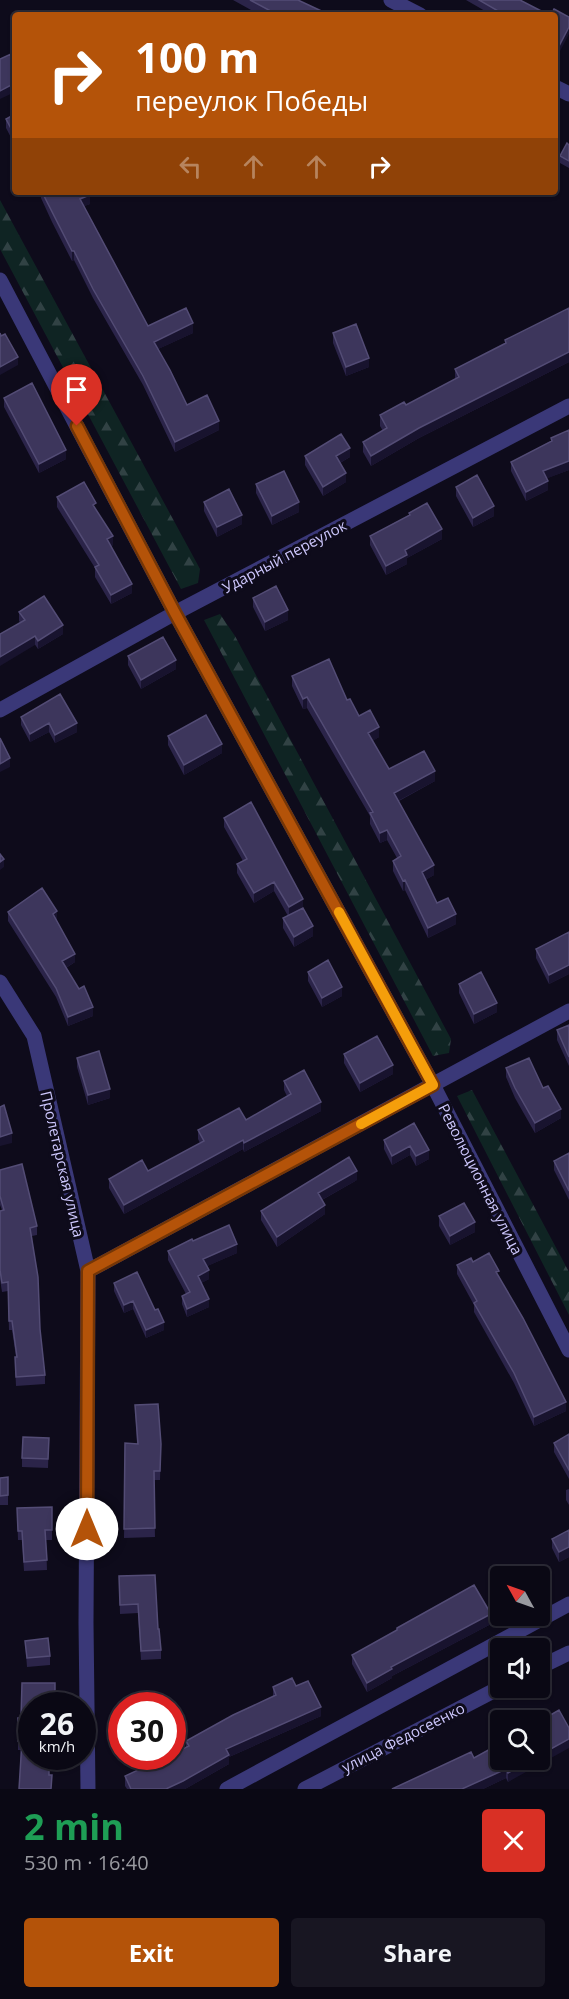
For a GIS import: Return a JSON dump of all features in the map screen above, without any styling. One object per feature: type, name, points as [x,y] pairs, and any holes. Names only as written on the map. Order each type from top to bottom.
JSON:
[{"type":"street","points":[[392,0],[414,12]]},
{"type":"street","name":"Революционная улица","points":[[0,280],[175,613],[433,1085],[569,1350]]},
{"type":"street","name":"Ударный переулок","points":[[0,710],[175,613],[569,406]]},
{"type":"street","name":"Пролетарская улица","points":[[0,982],[33,1036],[88,1271],[86,1611],[88,1789]]},
{"type":"street","points":[[88,1271],[569,1011]]},
{"type":"street","points":[[235,1787],[569,1604]]},
{"type":"street","points":[[550,1662],[569,1653]]},
{"type":"street","name":"улица Федосеенко","points":[[305,1789],[490,1693]]},
{"type":"green space","points":[[0,200],[200,569],[198,583],[181,589],[0,249]]},
{"type":"green space","points":[[220,614],[235,636],[451,1039],[449,1053],[433,1056],[204,620]]},
{"type":"green space","points":[[472,1090],[569,1272],[569,1315],[457,1096]]},
{"type":"building","points":[[250,0],[298,0],[324,12],[272,12]]},
{"type":"building","points":[[479,0],[520,0],[543,12],[500,12]]},
{"type":"building","points":[[554,9],[569,17],[569,27],[559,46],[558,12],[552,12]]},
{"type":"building","points":[[11,54],[12,56],[12,85],[0,91],[0,59]]},
{"type":"building","points":[[12,116],[12,130],[6,119]]},
{"type":"building","points":[[567,143],[569,145],[569,161],[560,156]]},
{"type":"building","points":[[44,195],[90,195],[80,199],[148,326],[186,308],[193,323],[154,342],[187,405],[207,395],[219,421],[175,442],[143,376],[72,251]]},
{"type":"building","points":[[569,308],[569,352],[419,428],[371,456],[363,442],[387,428],[380,415],[404,402],[406,405],[459,377],[455,369],[506,343],[505,340]]},
{"type":"building","points":[[356,324],[369,358],[346,367],[333,333]]},
{"type":"building","points":[[0,333],[1,336],[5,334],[18,357],[0,367]]},
{"type":"building","points":[[32,383],[66,450],[39,464],[4,398]]},
{"type":"building","points":[[569,430],[569,461],[543,471],[548,481],[526,492],[511,462]]},
{"type":"building","points":[[341,434],[350,448],[336,456],[346,473],[323,487],[305,456]]},
{"type":"building","points":[[284,471],[299,502],[272,516],[256,484]]},
{"type":"building","points":[[477,475],[494,506],[473,518],[456,487]]},
{"type":"building","points":[[84,482],[96,503],[93,505],[113,536],[107,539],[132,584],[111,595],[95,567],[99,565],[57,497]]},
{"type":"building","points":[[229,489],[242,515],[217,527],[204,502]]},
{"type":"building","points":[[427,503],[442,529],[405,550],[407,555],[386,566],[370,536],[410,515],[409,513]]},
{"type":"building","points":[[276,586],[288,610],[265,622],[253,598]]},
{"type":"building","points":[[44,596],[63,625],[38,641],[35,636],[0,657],[0,634],[25,620],[19,612]]},
{"type":"building","points":[[163,637],[176,660],[141,680],[128,656]]},
{"type":"building","points":[[329,659],[347,700],[350,699],[359,716],[370,710],[379,727],[368,733],[389,769],[424,751],[435,771],[394,793],[434,865],[422,872],[437,903],[448,898],[456,914],[428,928],[405,880],[403,881],[393,861],[401,856],[387,830],[380,833],[370,813],[373,812],[307,697],[303,699],[292,676]]},
{"type":"building","points":[[60,694],[77,723],[55,735],[49,723],[30,734],[21,717]]},
{"type":"building","points":[[206,715],[222,744],[184,765],[168,736]]},
{"type":"building","points":[[0,738],[10,758],[0,764]]},
{"type":"building","points":[[251,802],[303,899],[289,907],[274,882],[254,893],[237,864],[247,859],[224,818]]},
{"type":"building","points":[[42,888],[57,911],[53,914],[75,954],[62,961],[79,989],[84,986],[93,1007],[68,1017],[56,988],[8,912]]},
{"type":"building","points":[[303,908],[313,926],[294,937],[283,918]]},
{"type":"building","points":[[569,932],[569,965],[549,975],[536,949]]},
{"type":"building","points":[[328,960],[342,987],[322,998],[308,972]]},
{"type":"building","points":[[481,972],[497,1003],[474,1014],[459,984]]},
{"type":"building","points":[[569,1025],[569,1057],[557,1030]]},
{"type":"building","points":[[377,1036],[393,1065],[360,1083],[344,1054]]},
{"type":"building","points":[[99,1051],[110,1089],[88,1095],[77,1058]]},
{"type":"building","points":[[529,1058],[543,1088],[548,1086],[561,1109],[535,1123],[506,1068]]},
{"type":"building","points":[[304,1070],[321,1102],[244,1143],[243,1140],[124,1205],[109,1179],[142,1160],[148,1171],[204,1141],[198,1130],[239,1108],[246,1120],[291,1094],[284,1081]]},
{"type":"building","points":[[4,1105],[12,1133],[0,1137],[0,1107]]},
{"type":"building","points":[[414,1123],[429,1150],[416,1156],[410,1146],[392,1156],[384,1140]]},
{"type":"building","points":[[569,1153],[569,1191],[554,1161]]},
{"type":"building","points":[[349,1157],[357,1171],[318,1193],[325,1205],[277,1237],[261,1211]]},
{"type":"building","points":[[22,1164],[37,1226],[30,1228],[38,1277],[45,1375],[16,1377],[15,1357],[17,1357],[12,1321],[9,1321],[8,1282],[2,1283],[0,1270],[0,1211],[4,1210],[0,1196],[0,1170]]},
{"type":"building","points":[[464,1203],[475,1222],[450,1236],[439,1216]]},
{"type":"building","points":[[229,1225],[237,1244],[203,1259],[209,1270],[198,1276],[209,1299],[187,1309],[182,1296],[190,1292],[168,1251]]},
{"type":"building","points":[[489,1253],[499,1271],[496,1272],[523,1318],[566,1402],[534,1417],[514,1373],[474,1303],[477,1301],[457,1265],[471,1258],[473,1262]]},
{"type":"building","points":[[137,1272],[155,1310],[158,1309],[164,1322],[146,1330],[133,1301],[124,1305],[114,1283]]},
{"type":"building","points":[[158,1404],[161,1444],[160,1471],[154,1471],[155,1528],[124,1529],[125,1443],[138,1444],[135,1405]]},
{"type":"building","points":[[569,1434],[569,1470],[554,1443]]},
{"type":"building","points":[[23,1437],[49,1438],[48,1459],[22,1458]]},
{"type":"building","points":[[8,1477],[8,1495],[0,1496],[0,1478]]},
{"type":"building","points":[[52,1507],[52,1530],[45,1530],[47,1560],[24,1562],[22,1531],[18,1531],[17,1508]]},
{"type":"building","points":[[569,1530],[569,1547],[559,1552],[552,1539]]},
{"type":"building","points":[[155,1575],[161,1650],[141,1651],[138,1604],[120,1605],[119,1576]]},
{"type":"building","points":[[474,1585],[490,1612],[490,1615],[391,1667],[392,1669],[367,1683],[352,1655]]},
{"type":"building","points":[[48,1638],[50,1656],[27,1658],[25,1641]]},
{"type":"building","points":[[292,1678],[296,1686],[308,1681],[321,1707],[226,1749],[229,1755],[166,1789],[131,1789],[125,1776],[138,1770],[186,1770],[186,1747],[189,1746],[186,1741],[276,1695],[273,1687]]},
{"type":"building","points":[[22,1683],[55,1683],[55,1692],[22,1692]]},
{"type":"building","points":[[559,1710],[569,1728],[569,1739],[550,1749],[550,1715]]},
{"type":"building","points":[[490,1749],[490,1770],[504,1770],[462,1789],[392,1789],[471,1752],[474,1758]]},
{"type":"building","points":[[20,1770],[49,1770],[49,1775],[52,1775],[51,1789],[19,1789]]},
{"type":"slow traffic","points":[[339,912],[433,1085],[361,1124]]},
{"type":"route","points":[[77,426],[175,613],[433,1085],[88,1271],[87,1529]]}]
